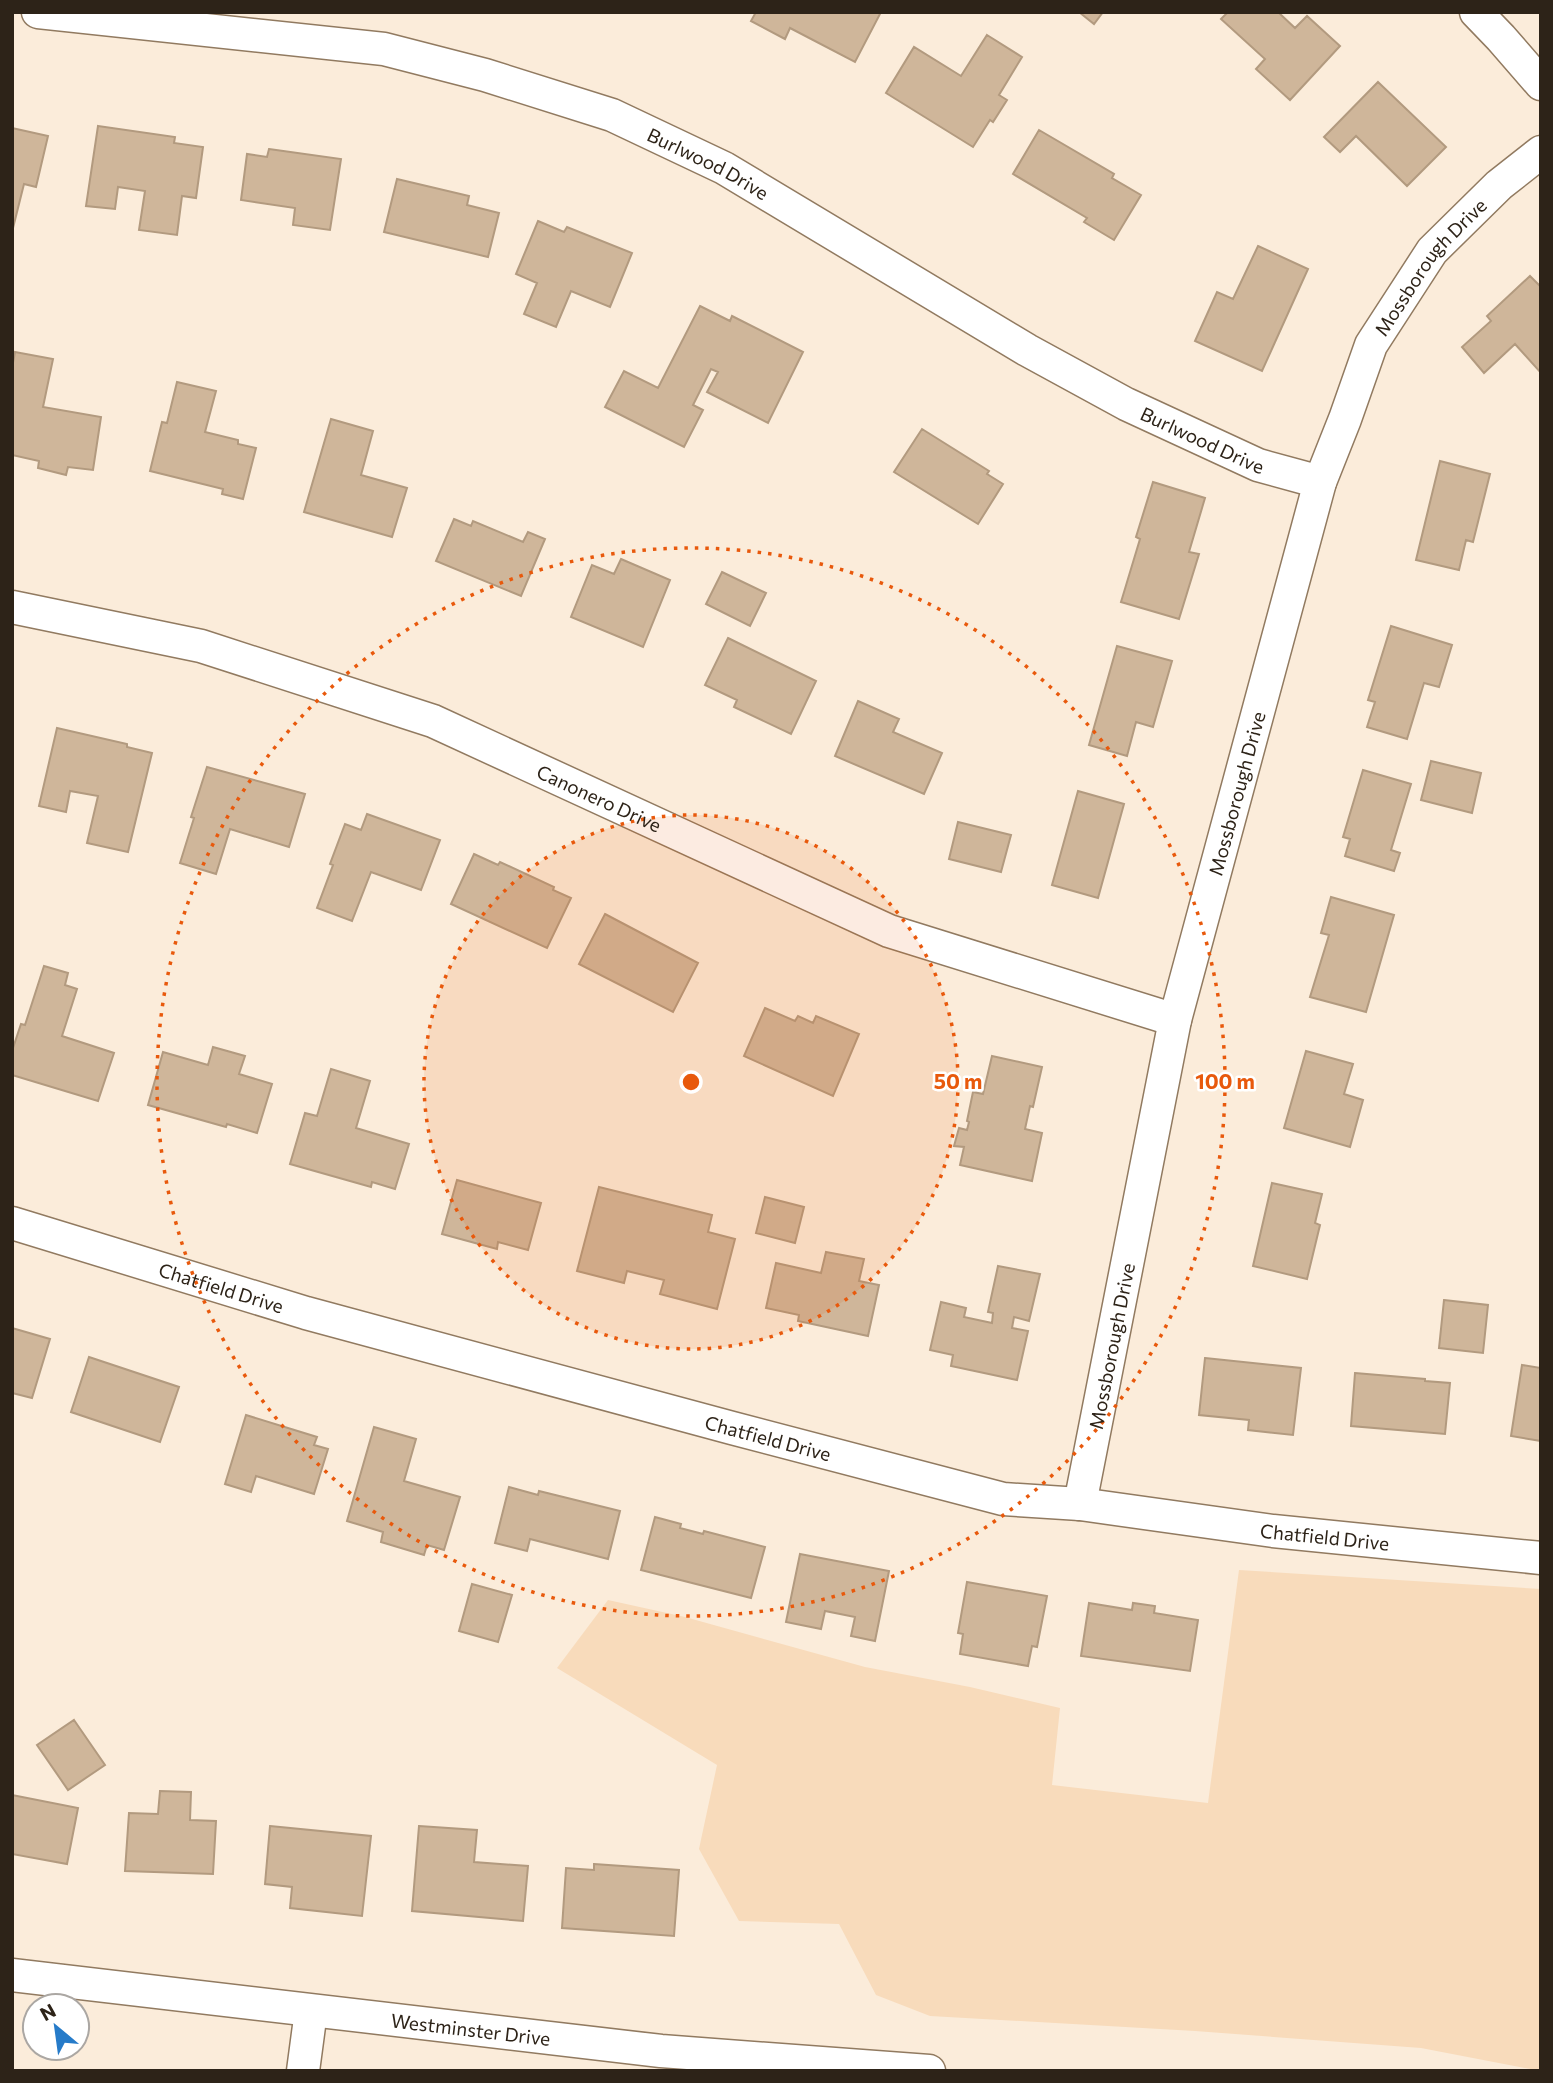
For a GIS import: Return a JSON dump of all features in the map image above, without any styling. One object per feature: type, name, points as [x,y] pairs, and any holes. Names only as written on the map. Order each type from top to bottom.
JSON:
[{"type":"street","name":"Burlwood Drive","points":[[38,12],[384,49],[485,75],[612,115],[724,168],[1027,349],[1126,404],[1258,465],[1320,482]]},
{"type":"street","points":[[1476,12],[1541,84]]},
{"type":"street","name":"Mossborough Drive","points":[[1080,1504],[1175,1020],[1320,482],[1371,345],[1432,251],[1499,185],[1541,152]]},
{"type":"street","name":"Canonero Drive","points":[[12,607],[201,646],[433,721],[888,931],[1175,1020]]},
{"type":"street","name":"Chatfield Drive","points":[[12,1223],[306,1313],[1003,1499],[1080,1504],[1273,1531],[1541,1558]]},
{"type":"street","name":"Westminster Drive","points":[[12,1975],[661,2051],[929,2071]]},
{"type":"street","points":[[303,2071],[311,2011]]},
{"type":"shaded area","points":[[1239,1570],[1541,1589],[1541,2071],[1421,2048],[1195,2031],[930,2016],[876,1995],[839,1924],[739,1921],[699,1849],[717,1765],[557,1668],[608,1600],[685,1617],[865,1667],[1060,1708],[1052,1785],[1208,1803]]},
{"type":"building","points":[[756,12],[881,12],[855,62],[790,28],[785,39],[751,21]]},
{"type":"building","points":[[1079,12],[1103,12],[1094,24]]},
{"type":"building","points":[[1228,12],[1278,12],[1295,28],[1307,16],[1340,46],[1290,100],[1256,69],[1265,59],[1221,19]]},
{"type":"building","points":[[987,35],[1022,57],[999,95],[1007,100],[973,147],[886,93],[914,47],[961,76]]},
{"type":"building","points":[[1378,82],[1446,147],[1407,186],[1356,136],[1340,152],[1324,137]]},
{"type":"building","points":[[98,126],[175,137],[174,143],[203,147],[196,198],[182,196],[177,235],[139,230],[145,191],[118,187],[115,209],[86,206]]},
{"type":"building","points":[[12,128],[48,136],[36,187],[24,184],[12,232]]},
{"type":"building","points":[[1039,130],[1114,174],[1112,178],[1141,195],[1114,240],[1084,222],[1087,218],[1013,174]]},
{"type":"building","points":[[269,149],[341,159],[330,230],[293,225],[295,208],[241,200],[247,154],[267,157]]},
{"type":"building","points":[[397,179],[469,196],[467,205],[499,213],[488,257],[384,232]]},
{"type":"building","points":[[538,221],[564,232],[567,227],[632,253],[610,307],[571,291],[556,327],[524,314],[537,283],[516,274]]},
{"type":"building","points":[[1258,246],[1308,269],[1262,371],[1195,341],[1217,292],[1233,299]]},
{"type":"building","points":[[1530,276],[1541,287],[1541,373],[1515,344],[1484,373],[1462,347],[1491,321],[1487,316]]},
{"type":"building","points":[[700,306],[730,321],[732,316],[803,352],[768,423],[707,392],[718,372],[711,369],[693,405],[703,410],[684,447],[605,407],[624,371],[658,388]]},
{"type":"building","points":[[15,352],[53,359],[43,407],[101,417],[93,470],[68,467],[66,475],[38,468],[39,461],[12,455],[12,368]]},
{"type":"building","points":[[177,382],[216,391],[205,432],[238,440],[238,444],[256,448],[243,499],[222,494],[223,489],[150,471],[162,422],[167,423]]},
{"type":"building","points":[[331,419],[373,431],[361,475],[407,488],[392,537],[304,512]]},
{"type":"building","points":[[922,429],[989,471],[987,474],[1003,484],[978,524],[894,472]]},
{"type":"building","points":[[1440,461],[1490,474],[1473,542],[1466,540],[1459,570],[1416,560]]},
{"type":"building","points":[[1153,482],[1205,498],[1189,552],[1199,554],[1179,619],[1121,602],[1140,539],[1136,537]]},
{"type":"building","points":[[454,519],[471,526],[473,521],[523,542],[528,532],[545,539],[521,596],[436,561]]},
{"type":"building","points":[[621,559],[670,580],[643,647],[571,617],[592,565],[614,574]]},
{"type":"building","points":[[722,572],[766,593],[750,626],[706,604]]},
{"type":"building","points":[[1391,626],[1452,645],[1439,687],[1424,683],[1407,739],[1367,727],[1375,702],[1368,700]]},
{"type":"building","points":[[728,638],[816,681],[791,734],[734,707],[737,700],[705,685]]},
{"type":"building","points":[[1117,646],[1172,661],[1153,727],[1136,722],[1127,756],[1089,745]]},
{"type":"building","points":[[858,701],[899,719],[893,732],[942,753],[924,794],[835,756]]},
{"type":"building","points":[[57,728],[127,744],[127,747],[152,753],[128,852],[87,843],[98,796],[70,791],[66,812],[39,806]]},
{"type":"building","points":[[1431,761],[1481,773],[1472,813],[1421,800]]},
{"type":"building","points":[[207,767],[305,794],[289,847],[230,829],[216,874],[180,863]]},
{"type":"building","points":[[1363,770],[1411,784],[1391,850],[1400,853],[1394,871],[1345,856],[1350,839],[1343,837]]},
{"type":"building","points":[[1078,791],[1124,804],[1098,898],[1052,885]]},
{"type":"building","points":[[367,814],[440,840],[421,890],[371,872],[352,921],[317,908],[345,824],[361,830]]},
{"type":"building","points":[[958,822],[1011,835],[1001,872],[949,859]]},
{"type":"building","points":[[474,854],[498,865],[500,862],[554,887],[553,890],[571,898],[547,948],[451,904]]},
{"type":"building","points":[[1331,897],[1394,915],[1366,1012],[1310,997],[1329,935],[1321,933]]},
{"type":"building","points":[[605,914],[698,963],[673,1012],[579,964]]},
{"type":"building","points":[[44,966],[68,973],[65,985],[77,989],[62,1036],[114,1053],[98,1101],[12,1075],[12,1051],[21,1024],[25,1025]]},
{"type":"building","points":[[765,1008],[795,1021],[798,1016],[813,1023],[816,1016],[859,1034],[833,1096],[744,1056]]},
{"type":"building","points":[[213,1047],[245,1056],[239,1074],[272,1084],[257,1133],[148,1105],[163,1052],[208,1065]]},
{"type":"building","points":[[1306,1051],[1353,1064],[1344,1094],[1363,1100],[1350,1147],[1284,1128]]},
{"type":"building","points":[[992,1056],[1042,1067],[1025,1129],[1042,1133],[1032,1181],[960,1165],[964,1147],[954,1146],[959,1128],[967,1130],[973,1092],[983,1094]]},
{"type":"building","points":[[331,1069],[370,1081],[356,1128],[409,1144],[395,1189],[372,1182],[371,1187],[290,1164],[305,1113],[317,1116]]},
{"type":"building","points":[[457,1180],[541,1203],[528,1250],[498,1242],[497,1249],[442,1234]]},
{"type":"building","points":[[1272,1183],[1322,1194],[1315,1223],[1320,1225],[1307,1279],[1253,1266]]},
{"type":"building","points":[[599,1187],[712,1215],[708,1232],[735,1239],[717,1309],[660,1294],[664,1280],[627,1271],[624,1283],[577,1271]]},
{"type":"building","points":[[765,1197],[804,1207],[795,1243],[756,1233]]},
{"type":"building","points":[[826,1252],[864,1259],[859,1281],[879,1285],[868,1336],[798,1321],[799,1315],[766,1308],[776,1263],[821,1273]]},
{"type":"building","points":[[998,1266],[1040,1274],[1029,1321],[1014,1317],[1012,1328],[1028,1331],[1017,1380],[951,1366],[953,1355],[930,1350],[941,1302],[966,1308],[964,1317],[992,1323],[993,1313],[988,1312]]},
{"type":"building","points":[[1444,1300],[1488,1305],[1483,1353],[1439,1348]]},
{"type":"building","points":[[12,1328],[50,1339],[32,1398],[12,1393]]},
{"type":"building","points":[[89,1357],[179,1387],[160,1442],[71,1412]]},
{"type":"building","points":[[1205,1358],[1301,1368],[1293,1435],[1248,1430],[1249,1420],[1199,1415]]},
{"type":"building","points":[[1522,1365],[1541,1368],[1541,1441],[1511,1436]]},
{"type":"building","points":[[1355,1373],[1450,1383],[1445,1434],[1351,1426]]},
{"type":"building","points":[[246,1415],[317,1437],[314,1445],[328,1449],[314,1494],[256,1476],[251,1492],[225,1484]]},
{"type":"building","points":[[374,1427],[416,1439],[404,1481],[460,1497],[444,1550],[427,1545],[424,1555],[381,1542],[383,1532],[347,1521]]},
{"type":"building","points":[[509,1487],[538,1495],[539,1491],[620,1511],[608,1559],[530,1539],[527,1551],[495,1543]]},
{"type":"building","points":[[655,1517],[681,1524],[680,1528],[703,1534],[704,1531],[765,1547],[751,1598],[641,1570]]},
{"type":"building","points":[[800,1554],[889,1571],[875,1641],[851,1636],[855,1617],[825,1611],[821,1629],[786,1622]]},
{"type":"building","points":[[967,1582],[1047,1596],[1037,1647],[1032,1646],[1028,1666],[960,1654],[963,1634],[958,1633]]},
{"type":"building","points":[[472,1584],[512,1595],[498,1642],[459,1631]]},
{"type":"building","points":[[1089,1603],[1132,1610],[1133,1603],[1155,1606],[1154,1613],[1198,1620],[1190,1671],[1081,1656]]},
{"type":"building","points":[[74,1720],[105,1765],[68,1790],[37,1745]]},
{"type":"building","points":[[160,1791],[191,1792],[190,1820],[216,1821],[213,1874],[125,1871],[129,1813],[158,1814]]},
{"type":"building","points":[[12,1795],[78,1808],[67,1864],[12,1854]]},
{"type":"building","points":[[270,1826],[371,1836],[362,1916],[290,1908],[292,1887],[265,1884]]},
{"type":"building","points":[[419,1826],[477,1830],[474,1862],[528,1866],[523,1921],[412,1911]]},
{"type":"building","points":[[594,1864],[679,1870],[674,1936],[562,1928],[566,1868],[594,1870]]}]
